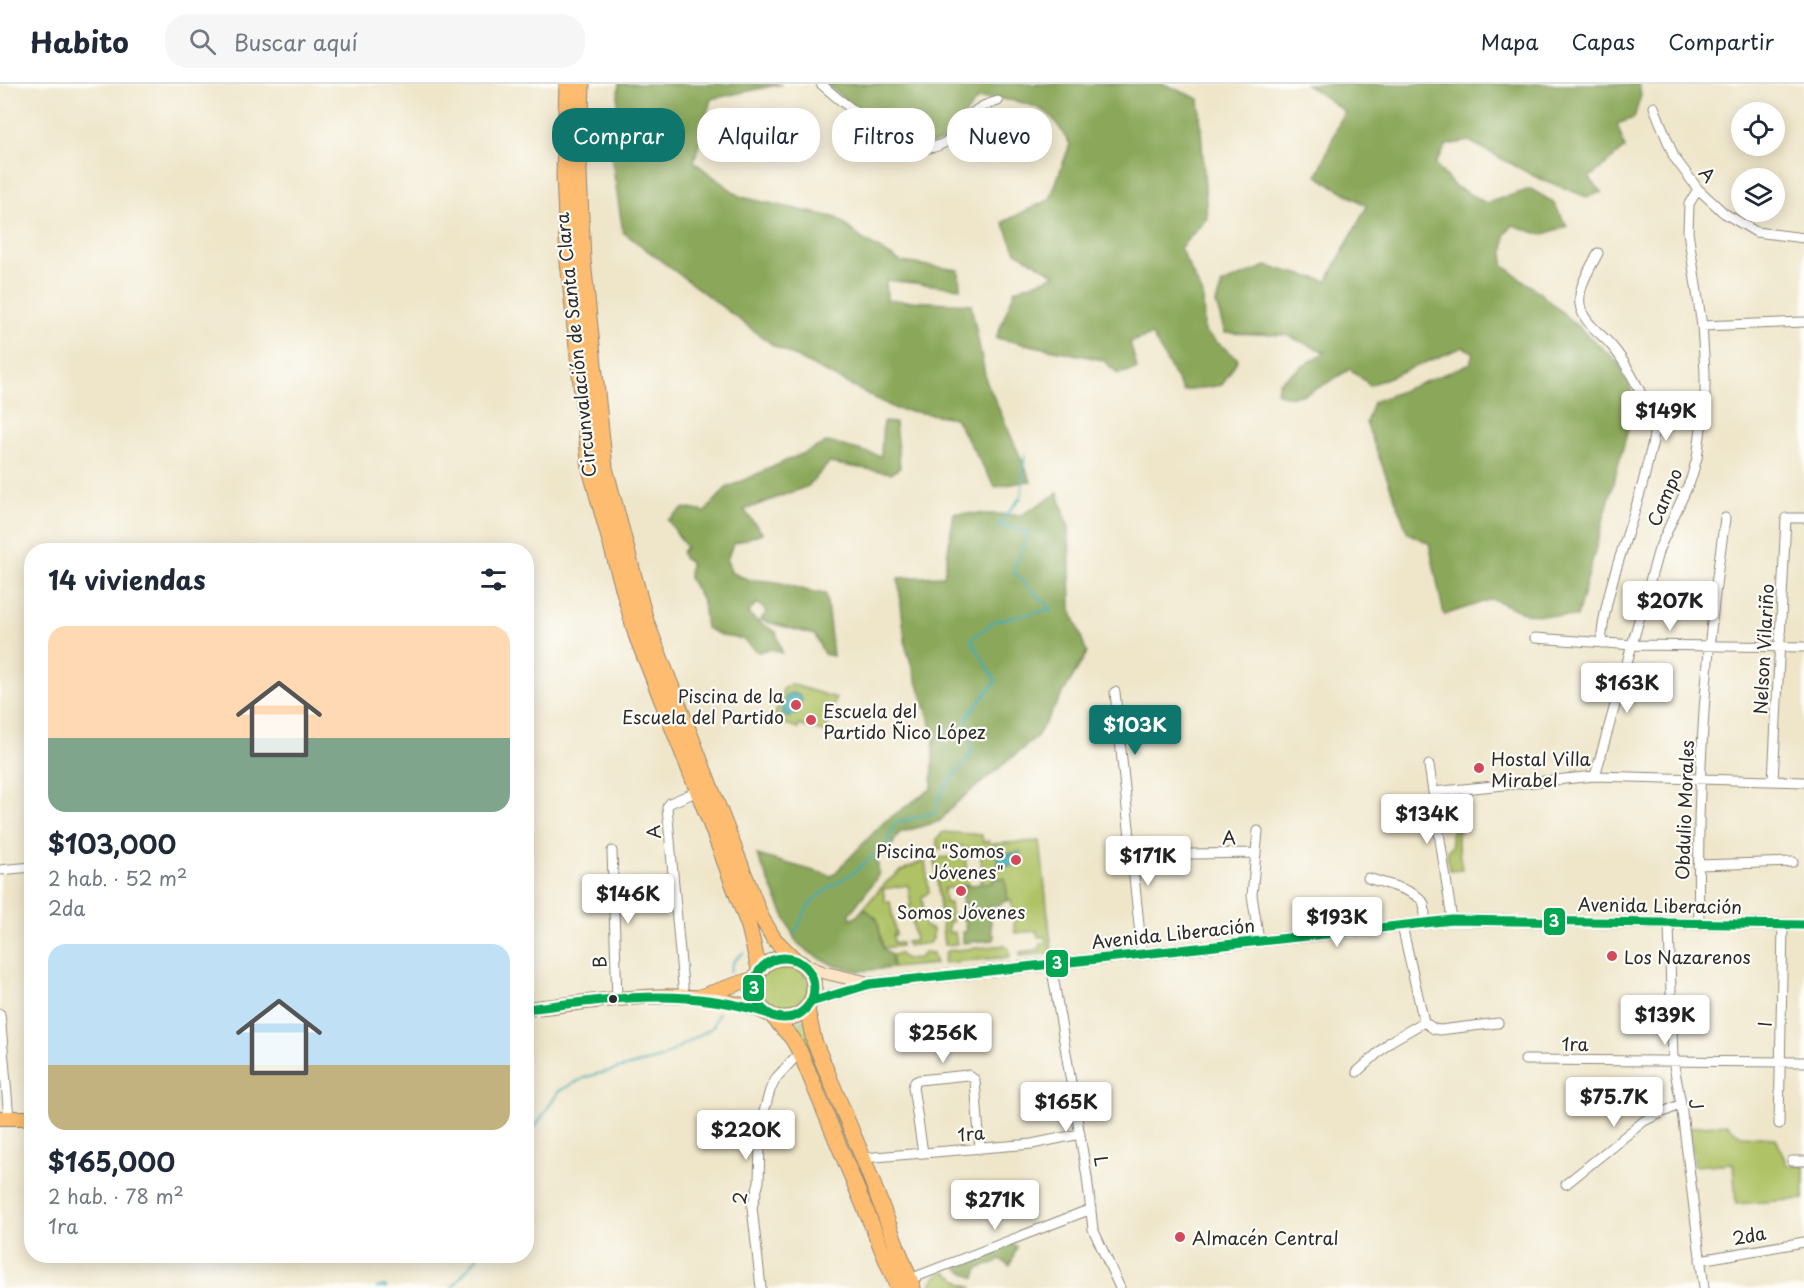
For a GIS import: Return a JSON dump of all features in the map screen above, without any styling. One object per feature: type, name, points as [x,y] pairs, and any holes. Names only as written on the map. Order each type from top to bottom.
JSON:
[{"type":"highway","name":"Circunvalación de Santa Clara","points":[[567,84],[564,176],[568,262],[590,469],[636,636],[749,927],[757,974]]},
{"type":"highway","name":"Circunvalación de Santa Clara","points":[[582,84],[579,174],[583,261],[605,468],[646,621],[761,917],[774,939],[799,962]]},
{"type":"highway","points":[[786,957],[799,962],[810,972],[814,981],[814,992],[809,1005],[814,1041],[863,1158],[902,1286],[800,1052],[792,1038],[759,1006],[754,998],[757,974],[767,963],[776,958],[786,957]]},
{"type":"highway","points":[[770,1015],[791,1018],[809,1005]]},
{"type":"main road","name":"Avenida Liberación","points":[[809,1005],[870,984],[1425,923],[1452,921],[1804,925]]},
{"type":"main road","name":"Avenida Liberación","points":[[799,962],[822,972],[870,984]]},
{"type":"main road","points":[[699,996],[757,974]]},
{"type":"main road","points":[[534,1008],[617,999],[699,996],[748,1006],[770,1015]]},
{"type":"main road","points":[[4,1118],[24,1118]]},
{"type":"street","points":[[821,84],[894,140],[911,146],[929,148],[944,143],[956,134],[972,113],[984,105],[998,101]]},
{"type":"street","name":"A","points":[[1654,106],[1674,157],[1698,189],[1724,213],[1756,231],[1804,238]]},
{"type":"street","name":"Campo","points":[[1595,776],[1634,645],[1659,549],[1691,479],[1697,458],[1705,398],[1705,372],[1702,326],[1688,232],[1689,204],[1698,189]]},
{"type":"street","points":[[1598,253],[1581,288],[1581,309],[1589,322],[1612,346],[1629,369],[1649,415],[1654,434],[1640,495],[1602,616],[1600,643]]},
{"type":"street","points":[[1702,326],[1804,322]]},
{"type":"street","name":"Obdulio Morales","points":[[1699,924],[1700,780],[1709,646],[1725,518]]},
{"type":"street","name":"Nelson Vilariño","points":[[1773,782],[1786,518],[1804,518]]},
{"type":"street","points":[[1535,638],[1634,645],[1804,647]]},
{"type":"street","points":[[1115,692],[1142,954]]},
{"type":"street","points":[[1429,765],[1452,921]]},
{"type":"street","points":[[1433,792],[1595,776],[1804,782]]},
{"type":"street","name":"A","points":[[684,997],[668,807],[670,803],[698,791]]},
{"type":"street","points":[[1258,831],[1252,895],[1259,941]]},
{"type":"street","name":"B","points":[[612,851],[617,999]]},
{"type":"street","name":"A","points":[[1131,855],[1256,853]]},
{"type":"street","points":[[1698,865],[1792,862]]},
{"type":"street","points":[[0,870],[24,868]]},
{"type":"street","points":[[1368,879],[1413,893],[1420,898],[1424,905],[1425,923]]},
{"type":"street","name":"J","points":[[1669,924],[1673,1060],[1681,1104],[1704,1288]]},
{"type":"street","name":"I","points":[[1779,1124],[1784,925]]},
{"type":"street","points":[[1402,926],[1425,1022],[1434,1029],[1440,1030],[1498,1023]]},
{"type":"street","name":"L","points":[[1052,964],[1093,1229],[1120,1288]]},
{"type":"street","points":[[0,1014],[4,1118]]},
{"type":"street","points":[[1357,1072],[1391,1041],[1425,1022]]},
{"type":"street","name":"2","points":[[761,1288],[752,1208],[759,1182],[762,1119],[770,1090],[777,1077],[800,1052]]},
{"type":"street","name":"1ra","points":[[1525,1060],[1804,1062]]},
{"type":"street","points":[[922,1153],[913,1087],[915,1082],[968,1075],[975,1080],[980,1149]]},
{"type":"street","points":[[1566,1184],[1644,1121],[1681,1104]]},
{"type":"street","name":"1ra","points":[[863,1158],[1032,1144],[1080,1134]]},
{"type":"street","points":[[1792,1161],[1804,1161]]},
{"type":"street","points":[[902,1286],[1091,1209]]},
{"type":"street","name":"2da","points":[[1700,1260],[1804,1242]]},
{"type":"green space","points":[[619,84],[782,84],[711,99],[709,108],[697,108],[697,151],[694,162],[741,197],[837,218],[862,239],[901,262],[959,270],[960,288],[886,280],[887,300],[971,304],[986,380],[1031,481],[995,487],[955,418],[896,409],[773,345],[623,232],[612,162],[685,162],[685,108],[617,108]]},
{"type":"green space","points":[[826,84],[1164,84],[1199,99],[1207,218],[1180,248],[1203,295],[1204,332],[1238,359],[1222,385],[1183,391],[1152,335],[1130,342],[1137,369],[1118,374],[1103,360],[996,338],[1015,290],[1056,275],[1016,252],[1003,222],[1050,199],[1070,144],[1052,118],[1052,108],[1037,108],[1014,101],[978,99],[971,108],[947,108],[947,136],[935,143],[935,108],[854,108]]},
{"type":"green space","points":[[1306,84],[1639,84],[1641,95],[1634,118],[1617,124],[1625,148],[1589,178],[1602,192],[1587,197],[1536,177],[1469,141],[1447,145],[1435,164],[1454,186],[1486,203],[1531,189],[1553,202],[1567,226],[1542,235],[1513,225],[1505,235],[1503,265],[1540,293],[1618,362],[1636,400],[1577,617],[1527,614],[1492,599],[1444,615],[1429,543],[1408,533],[1366,423],[1373,402],[1470,364],[1473,352],[1463,347],[1370,385],[1350,369],[1314,390],[1304,394],[1285,396],[1277,392],[1279,382],[1325,352],[1286,335],[1225,333],[1216,303],[1222,284],[1266,266],[1327,281],[1367,206],[1317,176],[1344,111]]},
{"type":"green space","points":[[883,422],[895,423],[900,468],[891,473],[829,463],[808,486],[744,510],[762,533],[733,544],[727,560],[731,572],[738,576],[826,594],[833,656],[824,654],[815,635],[760,620],[767,612],[757,603],[748,613],[758,622],[776,632],[782,653],[771,649],[758,652],[742,639],[723,636],[706,628],[703,602],[689,578],[690,562],[683,558],[682,552],[686,547],[668,520],[684,508],[705,512],[726,488],[828,442],[881,456]]},
{"type":"green space","points":[[1058,493],[1069,528],[1071,609],[1087,653],[1036,738],[955,804],[940,821],[899,833],[890,849],[877,859],[879,875],[850,913],[850,918],[856,917],[864,908],[877,919],[883,948],[891,955],[893,968],[859,971],[833,965],[796,942],[757,855],[832,876],[884,822],[932,788],[934,733],[906,648],[898,578],[944,576],[954,513],[1022,515]]},
{"type":"green space","name":"Piscina de la Escuela del Partido","points":[[790,684],[836,698],[826,733],[799,725],[798,728],[774,718],[783,689]]},
{"type":"green space","points":[[1454,824],[1460,825],[1457,838],[1462,869],[1449,870],[1447,851],[1452,846],[1451,837]]},
{"type":"green space","points":[[943,832],[982,835],[983,842],[989,841],[989,844],[1040,841],[1052,953],[1020,956],[1020,952],[1040,949],[1040,944],[1046,943],[1045,937],[1038,937],[1037,931],[1015,933],[1011,900],[1008,900],[1005,878],[993,879],[993,883],[980,884],[980,881],[983,881],[980,848],[964,849],[963,846],[937,849],[937,839]]},
{"type":"green space","points":[[965,856],[968,885],[944,889],[945,903],[950,903],[952,922],[948,923],[949,933],[955,932],[957,944],[944,945],[935,861],[937,858]]},
{"type":"green space","points":[[925,861],[929,892],[922,897],[924,913],[908,915],[906,907],[911,906],[908,885],[883,889],[885,902],[890,902],[896,935],[893,935],[894,943],[901,943],[901,946],[883,948],[877,919],[864,908],[890,879],[906,868]]},
{"type":"green space","points":[[1005,878],[1008,900],[989,906],[994,940],[963,943],[962,932],[966,931],[964,919],[961,919],[960,908],[963,907],[961,886],[993,883],[993,879]]},
{"type":"green space","points":[[924,919],[925,927],[933,929],[933,939],[929,943],[907,946],[906,942],[915,941],[912,920]]},
{"type":"green space","points":[[1005,945],[1009,949],[1010,957],[943,963],[947,956],[944,954],[947,951]]},
{"type":"green space","points":[[924,952],[933,953],[936,964],[893,968],[891,955],[900,954],[905,959],[920,958]]},
{"type":"green space","points":[[784,963],[802,970],[809,988],[802,1006],[784,1013],[766,1006],[759,988],[766,970]]},
{"type":"green space","points":[[805,1019],[899,1265],[897,1266],[805,1043],[791,1024]]},
{"type":"green space","points":[[1727,1124],[1741,1136],[1776,1138],[1787,1165],[1804,1166],[1804,1199],[1736,1204],[1733,1163],[1695,1166],[1689,1127]]},
{"type":"green space","points":[[1014,1244],[1017,1247],[1010,1266],[1001,1260],[978,1269],[975,1278],[958,1269],[958,1266]]},
{"type":"green space","points":[[944,1272],[973,1288],[929,1288],[936,1276]]},
{"type":"water","points":[[791,693],[799,695],[802,700],[797,714],[790,715],[790,718],[784,716],[782,712],[786,696]]},
{"type":"water","points":[[1021,852],[1022,864],[999,867],[997,855]]},
{"type":"waterway","points":[[795,934],[806,911],[818,896],[885,848],[895,823],[934,813],[943,789],[972,753],[967,717],[996,681],[971,639],[995,621],[1052,609],[1013,572],[1029,531],[998,525],[1021,497],[1025,453]]},
{"type":"waterway","points":[[730,972],[734,961],[744,952]]},
{"type":"waterway","points":[[534,1129],[559,1091],[586,1077],[661,1058],[713,1027],[718,1013]]},
{"type":"waterway","points":[[452,1288],[472,1263]]},
{"type":"waterway","points":[[377,1288],[385,1286],[386,1288]]},
{"type":"transit line","name":"3","points":[[811,1002],[870,984],[1452,920],[1804,925]]},
{"type":"transit line","name":"3","points":[[778,958],[790,958],[801,963],[809,971],[814,988],[812,1000],[801,1013],[790,1018],[778,1018],[767,1013],[759,1005],[754,994],[754,982],[759,971],[767,963],[778,958]]},
{"type":"transit line","name":"3","points":[[534,1008],[617,999],[676,997],[735,1005],[766,1013]]},
{"type":"place","name":"Piscina de la Escuela del Partido","points":[[796,705]]},
{"type":"place","name":"Escuela del Partido Ñico López","points":[[811,720]]},
{"type":"place","name":"Hostal Villa Mirabel","points":[[1479,768]]},
{"type":"place","name":"Piscina \"Somos Jóvenes\"","points":[[1016,860]]},
{"type":"place","name":"Somos Jóvenes","points":[[961,891]]},
{"type":"place","name":"Los Nazarenos","points":[[1612,956]]},
{"type":"place","name":"Almacén Central","points":[[1180,1237]]}]
